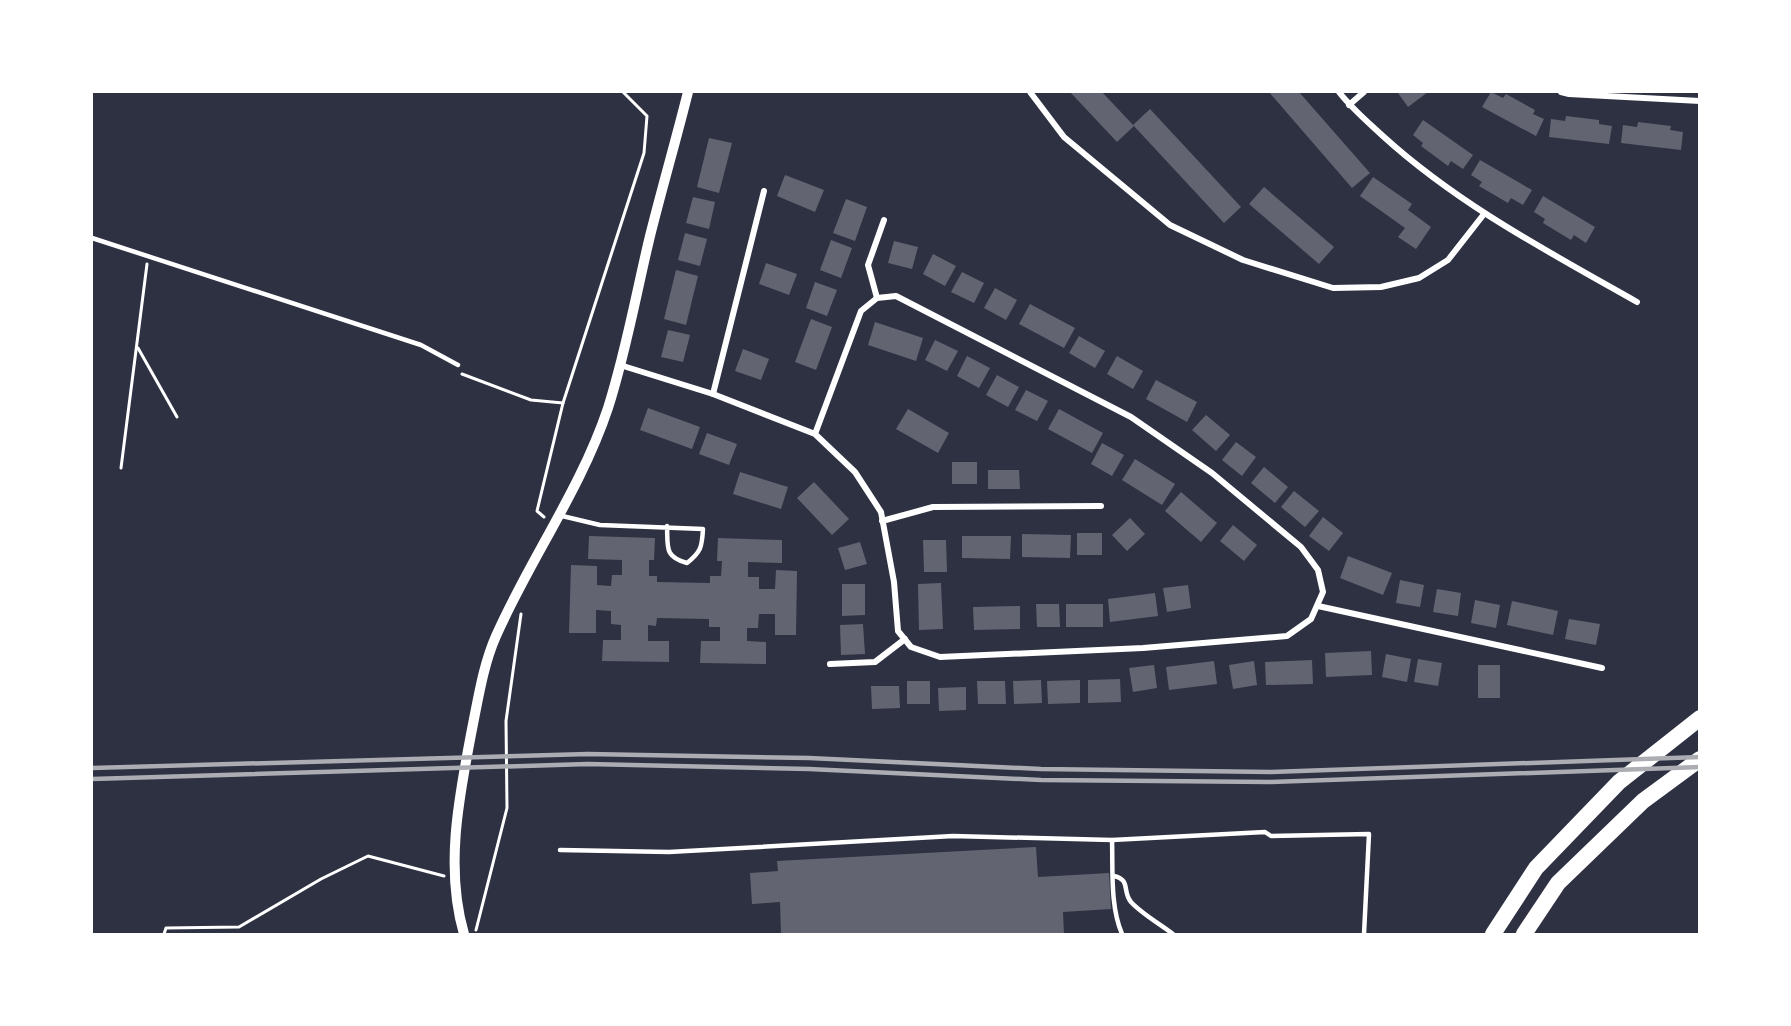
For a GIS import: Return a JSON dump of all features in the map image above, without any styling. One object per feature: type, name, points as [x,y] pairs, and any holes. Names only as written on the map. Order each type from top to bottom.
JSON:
[{"type":"highway","points":[[1493,934],[1536,868],[1619,782],[1700,718]]},
{"type":"highway","points":[[1524,934],[1558,883],[1643,801],[1700,759]]},
{"type":"street","points":[[464,934],[459,919],[455,879],[461,790],[484,671],[495,637],[590,456],[607,409],[621,365],[688,92]]},
{"type":"street","points":[[1030,92],[1064,137],[1170,225],[1243,260],[1333,288],[1381,287],[1419,278],[1448,260],[1484,214]]},
{"type":"street","points":[[1339,92],[1349,105],[1415,165],[1484,214],[1637,302]]},
{"type":"street","points":[[1349,105],[1364,92]]},
{"type":"street","points":[[1561,92],[1700,101]]},
{"type":"street","points":[[713,393],[764,191]]},
{"type":"street","points":[[878,298],[868,265],[884,220]]},
{"type":"street","points":[[621,365],[713,393],[815,434],[855,472],[881,512],[894,582],[898,631],[910,647],[940,657],[1143,648],[1287,636],[1311,619],[1323,592],[1318,570],[1301,547],[1212,473],[1131,417],[896,296],[878,298],[861,311],[815,434]]},
{"type":"street","points":[[882,521],[933,507],[1101,506]]},
{"type":"street","points":[[1318,606],[1602,668]]},
{"type":"street","points":[[830,664],[875,662],[905,639]]},
{"type":"lane","points":[[92,238],[421,345],[458,365]]},
{"type":"lane","points":[[556,520],[600,525],[667,526],[703,529],[698,555],[687,563],[675,560],[668,553],[667,526]]},
{"type":"lane","points":[[560,850],[669,852],[952,836],[1112,840],[1265,832],[1271,836],[1369,834],[1364,934]]},
{"type":"lane","points":[[1112,840],[1117,923],[1122,934]]},
{"type":"lane","points":[[1114,876],[1125,882],[1130,901],[1173,934]]},
{"type":"path","points":[[556,520],[537,511],[563,403],[644,153],[647,116],[623,92]]},
{"type":"path","points":[[121,468],[148,257]]},
{"type":"path","points":[[137,347],[177,417]]},
{"type":"path","points":[[458,365],[459,372],[531,400],[563,403]]},
{"type":"path","points":[[475,934],[507,808],[506,721],[522,608]]},
{"type":"path","points":[[164,934],[166,928],[239,927],[321,879],[368,856],[455,879]]},
{"type":"building","points":[[1070,92],[1102,92],[1134,126],[1117,142]]},
{"type":"building","points":[[1269,92],[1299,92],[1370,173],[1352,188]]},
{"type":"building","points":[[1399,92],[1428,92],[1408,107]]},
{"type":"building","points":[[1491,92],[1503,98],[1506,94],[1535,110],[1533,114],[1544,119],[1536,136],[1482,107]]},
{"type":"building","points":[[1150,109],[1241,207],[1224,223],[1133,125]]},
{"type":"building","points":[[1566,116],[1599,120],[1599,124],[1612,126],[1609,144],[1549,137],[1551,119],[1565,121]]},
{"type":"building","points":[[1423,120],[1473,155],[1463,169],[1451,161],[1448,166],[1421,146],[1423,143],[1413,135]]},
{"type":"building","points":[[1638,122],[1671,126],[1670,130],[1683,132],[1681,150],[1621,143],[1623,125],[1637,127]]},
{"type":"building","points":[[709,138],[732,143],[719,193],[697,187]]},
{"type":"building","points":[[1480,160],[1532,190],[1523,205],[1511,198],[1508,203],[1479,186],[1482,182],[1471,175]]},
{"type":"building","points":[[785,175],[824,190],[815,212],[777,196]]},
{"type":"building","points":[[1373,177],[1412,204],[1408,210],[1431,227],[1416,249],[1398,237],[1405,228],[1360,196]]},
{"type":"building","points":[[1264,187],[1334,247],[1319,264],[1249,204]]},
{"type":"building","points":[[1543,196],[1595,227],[1586,243],[1574,235],[1571,240],[1543,223],[1545,219],[1534,212]]},
{"type":"building","points":[[693,197],[715,202],[709,229],[686,223]]},
{"type":"building","points":[[846,199],[867,207],[855,241],[833,233]]},
{"type":"building","points":[[685,233],[707,239],[700,266],[678,260]]},
{"type":"building","points":[[831,240],[852,248],[841,278],[820,270]]},
{"type":"building","points":[[894,241],[918,247],[912,269],[888,263]]},
{"type":"building","points":[[933,254],[956,266],[945,286],[923,274]]},
{"type":"building","points":[[766,263],[797,274],[789,295],[759,284]]},
{"type":"building","points":[[676,270],[698,276],[686,325],[664,319]]},
{"type":"building","points":[[962,272],[984,283],[974,303],[951,292]]},
{"type":"building","points":[[815,282],[837,290],[827,316],[806,308]]},
{"type":"building","points":[[995,288],[1017,300],[1006,320],[984,308]]},
{"type":"building","points":[[1030,304],[1075,328],[1064,348],[1019,324]]},
{"type":"building","points":[[811,319],[832,327],[816,370],[795,362]]},
{"type":"building","points":[[875,322],[923,338],[916,361],[868,345]]},
{"type":"building","points":[[668,330],[690,335],[683,362],[661,357]]},
{"type":"building","points":[[1079,336],[1105,351],[1095,368],[1069,353]]},
{"type":"building","points":[[935,340],[958,351],[947,371],[925,360]]},
{"type":"building","points":[[743,349],[769,359],[761,380],[735,371]]},
{"type":"building","points":[[967,356],[990,368],[979,388],[957,376]]},
{"type":"building","points":[[1117,356],[1143,371],[1133,389],[1107,374]]},
{"type":"building","points":[[997,375],[1019,387],[1008,407],[986,395]]},
{"type":"building","points":[[1156,380],[1197,402],[1187,422],[1146,399]]},
{"type":"building","points":[[1026,390],[1048,401],[1037,421],[1015,410]]},
{"type":"building","points":[[648,408],[700,427],[692,449],[640,430]]},
{"type":"building","points":[[908,409],[949,433],[938,453],[896,429]]},
{"type":"building","points":[[1059,409],[1103,433],[1092,453],[1048,429]]},
{"type":"building","points":[[1206,415],[1230,435],[1216,451],[1192,430]]},
{"type":"building","points":[[707,433],[737,444],[729,465],[699,454]]},
{"type":"building","points":[[1236,442],[1256,457],[1242,476],[1222,460]]},
{"type":"building","points":[[1102,443],[1124,455],[1112,476],[1091,464]]},
{"type":"building","points":[[1135,459],[1175,484],[1162,505],[1122,480]]},
{"type":"building","points":[[952,462],[977,462],[977,484],[952,484]]},
{"type":"building","points":[[1264,467],[1288,487],[1275,503],[1251,483]]},
{"type":"building","points":[[988,470],[1019,470],[1020,489],[988,489]]},
{"type":"building","points":[[740,472],[788,487],[781,509],[733,494]]},
{"type":"building","points":[[814,482],[849,519],[832,535],[797,498]]},
{"type":"building","points":[[1294,491],[1319,511],[1305,527],[1281,507]]},
{"type":"building","points":[[1181,492],[1217,523],[1201,542],[1165,511]]},
{"type":"building","points":[[1323,517],[1343,533],[1329,551],[1309,536]]},
{"type":"building","points":[[1130,518],[1145,534],[1127,551],[1112,535]]},
{"type":"building","points":[[1233,525],[1257,545],[1244,561],[1220,541]]},
{"type":"building","points":[[1077,533],[1102,533],[1102,555],[1077,555]]},
{"type":"building","points":[[1022,534],[1071,535],[1070,558],[1022,557]]},
{"type":"building","points":[[589,536],[655,538],[654,560],[649,560],[649,576],[657,576],[657,582],[710,583],[710,576],[721,576],[722,561],[717,561],[718,538],[782,540],[782,563],[748,562],[748,577],[759,577],[759,589],[775,589],[776,570],[797,571],[796,635],[775,635],[775,614],[759,614],[758,628],[747,628],[747,641],[766,642],[766,664],[700,663],[701,641],[720,641],[720,627],[709,627],[709,619],[657,618],[656,626],[648,625],[648,641],[669,641],[669,662],[602,661],[603,640],[621,640],[621,625],[611,624],[611,611],[596,610],[596,633],[569,633],[571,565],[597,566],[597,585],[611,586],[612,575],[622,575],[622,560],[588,559]]},
{"type":"building","points":[[962,536],[1011,536],[1010,559],[962,558]]},
{"type":"building","points":[[923,540],[946,540],[947,572],[924,572]]},
{"type":"building","points":[[860,542],[867,564],[845,570],[838,548]]},
{"type":"building","points":[[1348,556],[1392,573],[1383,595],[1340,578]]},
{"type":"building","points":[[1400,580],[1424,585],[1420,607],[1396,603]]},
{"type":"building","points":[[941,583],[943,629],[919,630],[918,584]]},
{"type":"building","points":[[842,584],[865,584],[865,615],[842,616]]},
{"type":"building","points":[[1188,585],[1191,608],[1167,612],[1163,588]]},
{"type":"building","points":[[1437,589],[1461,593],[1458,616],[1433,612]]},
{"type":"building","points":[[1155,593],[1158,616],[1110,622],[1108,599]]},
{"type":"building","points":[[1475,600],[1500,605],[1496,628],[1471,623]]},
{"type":"building","points":[[1512,601],[1558,611],[1553,635],[1507,625]]},
{"type":"building","points":[[1036,604],[1059,604],[1060,627],[1037,627]]},
{"type":"building","points":[[1066,604],[1103,604],[1103,627],[1066,627]]},
{"type":"building","points":[[1020,606],[1020,629],[974,630],[973,607]]},
{"type":"building","points":[[1569,619],[1600,624],[1596,645],[1565,639]]},
{"type":"building","points":[[863,624],[865,654],[841,655],[840,625]]},
{"type":"building","points":[[1371,651],[1372,675],[1326,677],[1325,653]]},
{"type":"building","points":[[1386,654],[1411,659],[1407,682],[1382,677]]},
{"type":"building","points":[[1418,659],[1442,663],[1438,686],[1414,682]]},
{"type":"building","points":[[1312,660],[1313,684],[1266,685],[1265,662]]},
{"type":"building","points":[[1214,661],[1217,684],[1169,690],[1166,667]]},
{"type":"building","points":[[1254,661],[1257,685],[1233,689],[1229,665]]},
{"type":"building","points":[[1154,665],[1157,688],[1133,692],[1129,668]]},
{"type":"building","points":[[1478,665],[1500,665],[1500,698],[1478,698]]},
{"type":"building","points":[[1120,679],[1121,702],[1088,703],[1088,680]]},
{"type":"building","points":[[1041,680],[1042,703],[1014,704],[1013,681]]},
{"type":"building","points":[[1080,680],[1080,703],[1048,704],[1047,681]]},
{"type":"building","points":[[907,681],[930,681],[930,704],[907,704]]},
{"type":"building","points":[[977,681],[1005,681],[1006,704],[978,704]]},
{"type":"building","points":[[871,686],[899,686],[900,708],[872,709]]},
{"type":"building","points":[[966,687],[966,710],[939,711],[938,688]]},
{"type":"building","points":[[1036,847],[1038,877],[1109,873],[1111,909],[1063,912],[1064,934],[781,934],[780,902],[752,904],[750,873],[778,871],[777,861]]},
{"type":"railway","points":[[92,768],[588,754],[809,758],[1041,769],[1271,772],[1700,757]]},
{"type":"railway","points":[[92,779],[588,764],[809,769],[1041,780],[1271,782],[1700,767]]}]
